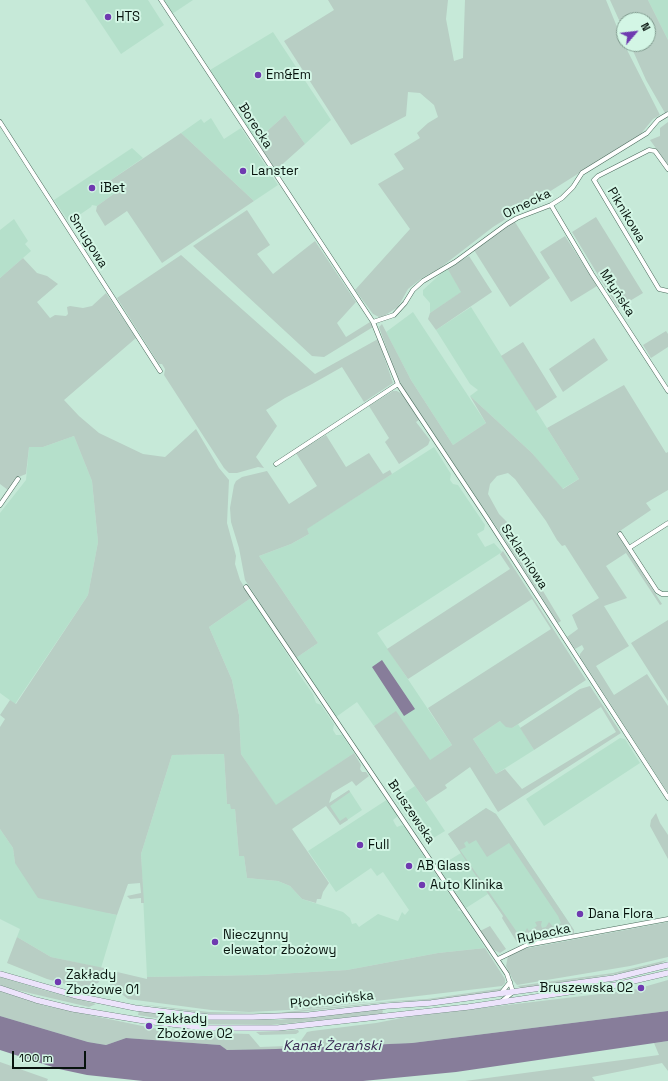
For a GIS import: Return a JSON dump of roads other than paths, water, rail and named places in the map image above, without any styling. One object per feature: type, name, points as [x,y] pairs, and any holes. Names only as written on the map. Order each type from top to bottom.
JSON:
[{"type":"main road","name":"Płochocińska","points":[[0,974],[102,1003],[193,1015],[280,1017],[431,1003],[499,994],[614,978],[668,965]]},
{"type":"main road","name":"Płochocińska","points":[[0,988],[36,1000],[73,1009],[139,1020],[202,1027],[278,1028],[500,1002],[616,985],[668,973]]},
{"type":"street","name":"Borecka","points":[[161,0],[373,322]]},
{"type":"street","name":"Ornecka","points":[[373,322],[394,315],[405,303],[413,290],[423,281],[455,262],[506,224],[551,205],[569,193],[579,177],[587,169],[647,133],[658,120],[668,114]]},
{"type":"street","name":"Smugowa","points":[[0,122],[160,371]]},
{"type":"street","name":"Piknikowa","points":[[668,170],[654,151],[649,150],[598,176],[594,180],[659,289],[668,291]]},
{"type":"street","name":"Młyńska","points":[[551,205],[592,274],[668,392]]},
{"type":"street","name":"Szklarniowa","points":[[373,322],[398,384],[668,798]]},
{"type":"street","points":[[276,464],[398,384]]},
{"type":"street","points":[[0,505],[18,479]]},
{"type":"street","points":[[629,548],[668,523]]},
{"type":"street","points":[[620,534],[657,591],[662,594],[668,594]]},
{"type":"street","name":"Bruszewska","points":[[246,587],[498,959],[510,982],[513,992]]},
{"type":"street","name":"Rybacka","points":[[498,959],[527,945],[668,919]]},
{"type":"street","points":[[499,994],[505,990],[510,982]]},
{"type":"street","points":[[500,1002],[513,992]]},
{"type":"street","points":[[387,1006],[388,1016]]},
{"type":"place","name":"HTS","points":[[108,17]]},
{"type":"place","name":"Em&Em","points":[[258,75]]},
{"type":"place","name":"Lanster","points":[[243,171]]},
{"type":"place","name":"iBet","points":[[92,188]]},
{"type":"place","name":"Full","points":[[360,845]]},
{"type":"place","name":"AB Glass","points":[[409,866]]},
{"type":"place","name":"Auto Klinika","points":[[422,885]]},
{"type":"place","name":"Dana Flora","points":[[580,914]]},
{"type":"place","name":"Nieczynny elewator zbożowy","points":[[215,942]]},
{"type":"place","name":"Zakłady Zbożowe 01","points":[[58,982]]},
{"type":"place","name":"Bruszewska 02","points":[[641,988]]},
{"type":"place","name":"Zakłady Zbożowe 02","points":[[149,1026]]},
{"type":"water label","name":"Kanał Żerański","points":[[332,1046]]}]
